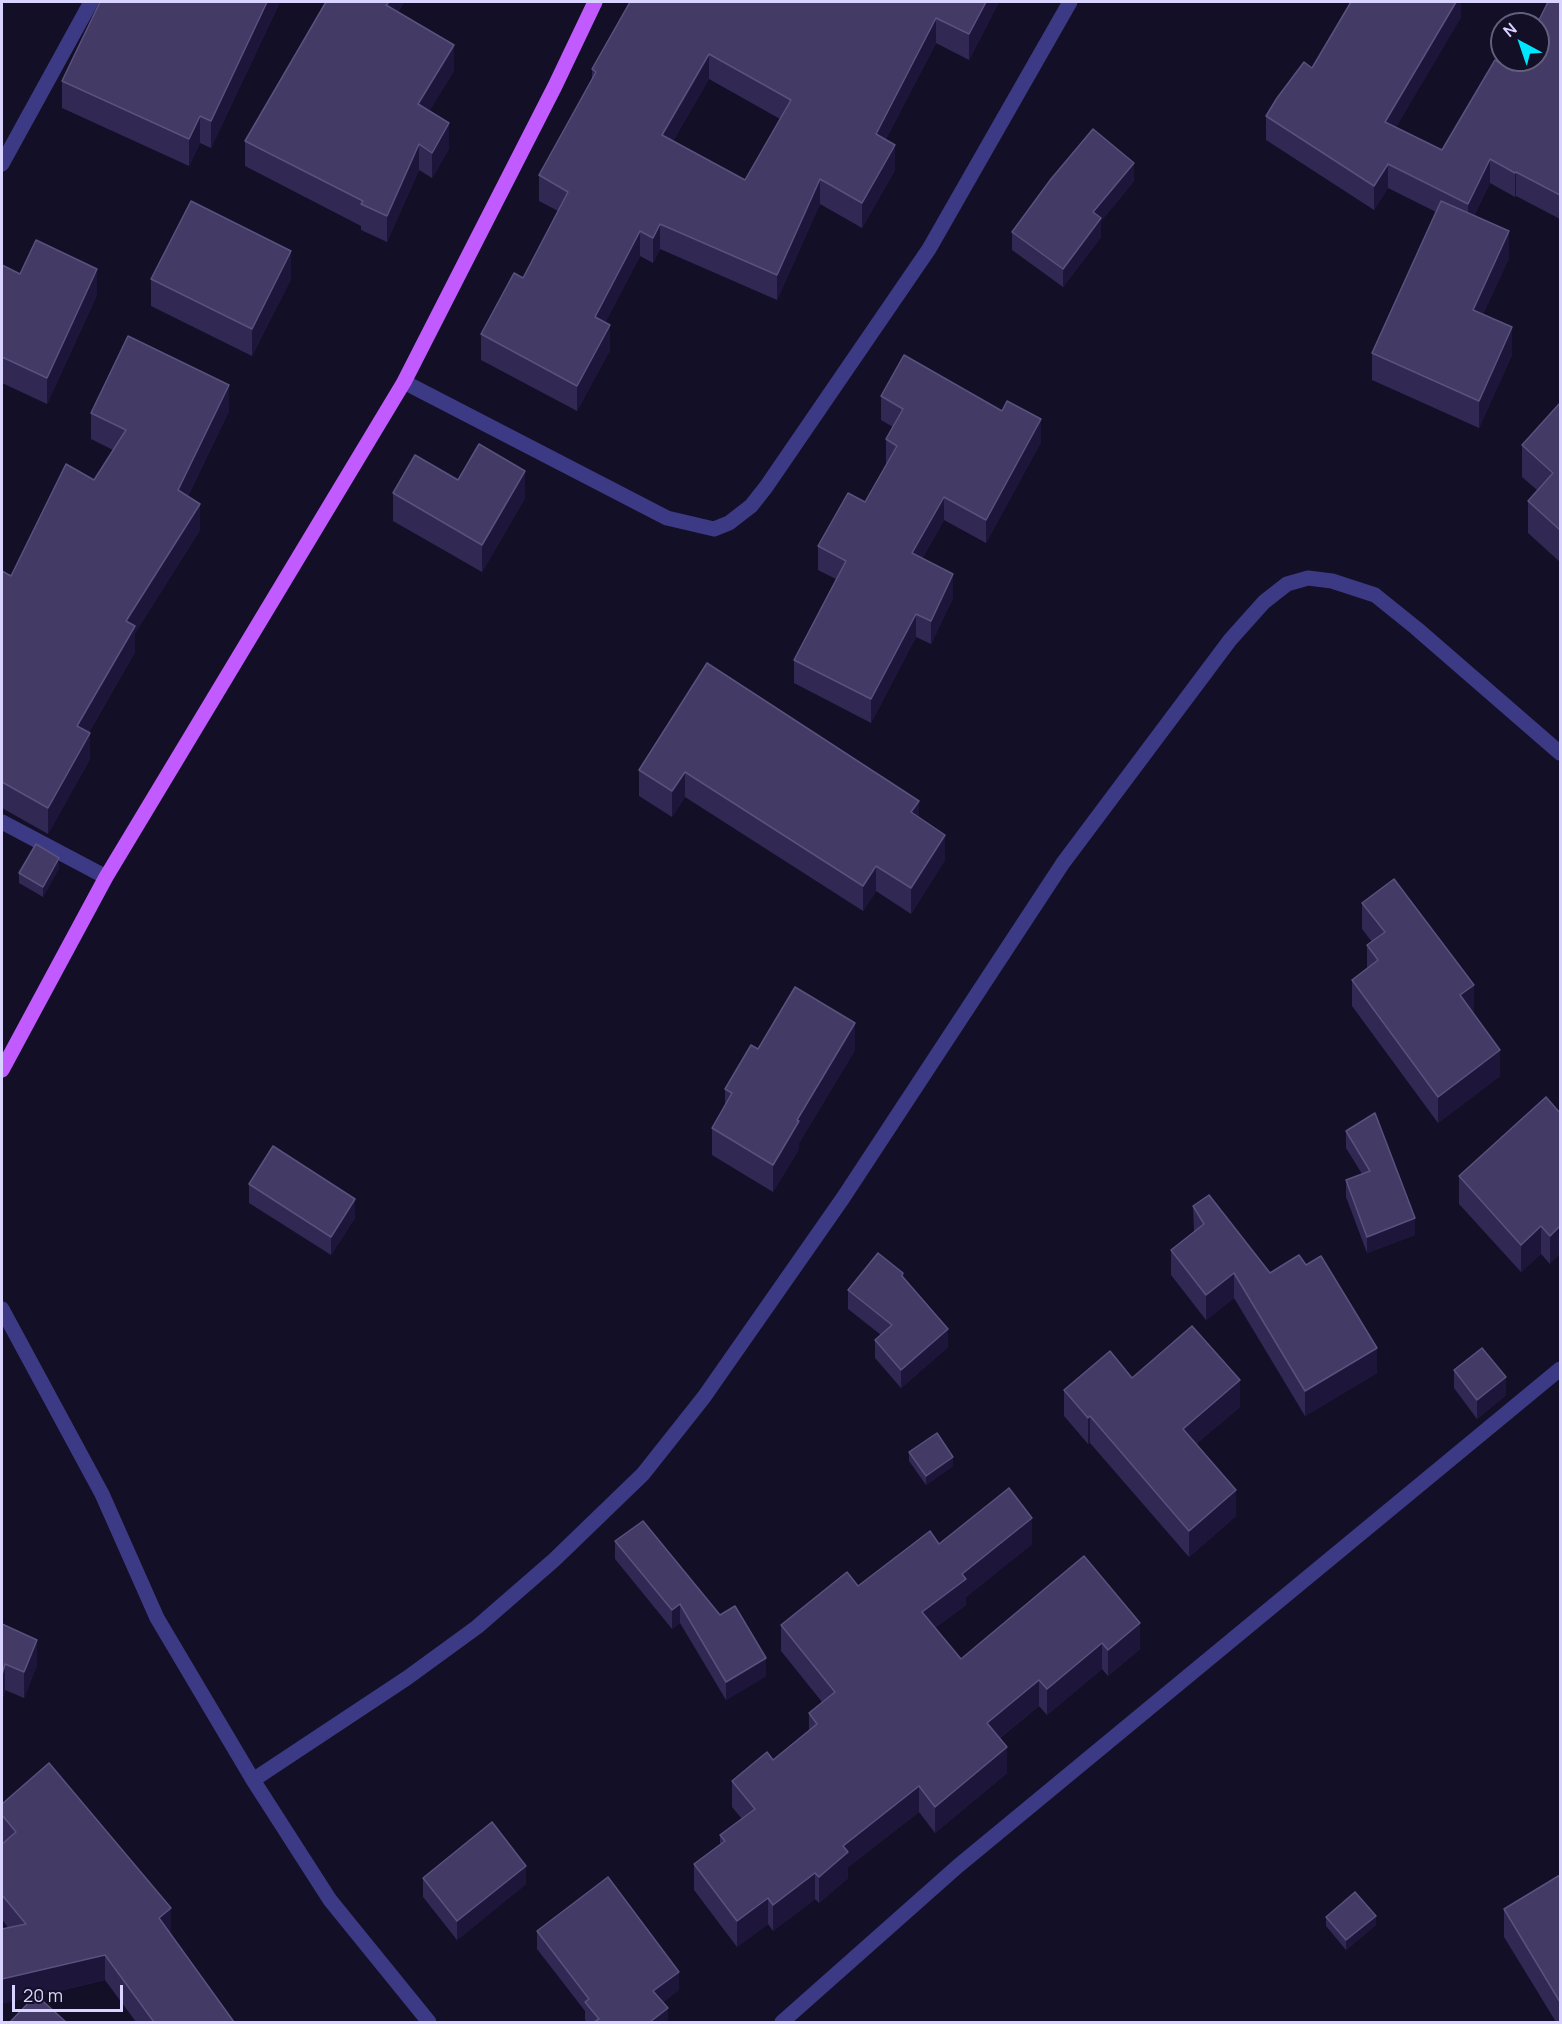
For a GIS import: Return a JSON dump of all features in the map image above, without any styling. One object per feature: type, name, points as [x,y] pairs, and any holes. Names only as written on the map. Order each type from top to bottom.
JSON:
[{"type":"main road","points":[[2,1070],[106,877],[404,382],[596,2]]},
{"type":"street","points":[[2,164],[91,2]]},
{"type":"street","points":[[404,382],[667,518],[714,529],[729,523],[751,506],[766,486],[928,249],[1070,2]]},
{"type":"street","points":[[253,1780],[407,1678],[477,1627],[554,1560],[643,1474],[704,1397],[843,1198],[1063,863],[1230,640],[1264,602],[1287,584],[1308,578],[1332,581],[1375,595],[1560,753]]},
{"type":"street","points":[[2,822],[106,877]]},
{"type":"street","points":[[2,1309],[102,1494],[157,1618],[253,1780],[330,1900],[420,2019]]},
{"type":"street","points":[[782,2022],[958,1866],[1560,1369]]},
{"type":"building","points":[[100,2],[267,2],[211,121],[200,116],[189,139],[62,81]]},
{"type":"building","points":[[326,2],[389,2],[386,5],[454,45],[418,104],[449,123],[432,153],[419,144],[387,216],[361,204],[363,201],[245,141]]},
{"type":"building","points":[[630,2],[986,2],[969,34],[936,18],[876,134],[895,145],[862,203],[820,179],[777,275],[660,224],[653,238],[640,231],[595,317],[610,325],[577,386],[481,334],[514,273],[523,278],[568,192],[539,175],[596,72],[592,69]],"holes":[[[709,54],[791,100],[745,180],[662,135]]]},
{"type":"building","points":[[1351,2],[1456,2],[1385,122],[1442,150],[1490,68],[1490,72],[1550,72],[1550,12],[1543,12],[1548,2],[1560,2],[1560,195],[1490,159],[1468,204],[1388,164],[1374,186],[1266,116],[1304,62],[1312,68]]},
{"type":"building","points":[[1093,129],[1134,163],[1093,212],[1101,218],[1063,269],[1012,232],[1051,179]]},
{"type":"building","points":[[191,201],[291,251],[252,329],[151,279]]},
{"type":"building","points":[[1441,201],[1509,231],[1473,310],[1512,327],[1479,401],[1372,353]]},
{"type":"building","points":[[36,240],[97,269],[47,378],[2,357],[2,265],[20,274]]},
{"type":"building","points":[[128,336],[229,385],[178,490],[200,504],[126,621],[135,626],[77,726],[90,733],[48,808],[2,782],[2,571],[11,576],[66,464],[94,480],[126,430],[91,413]]},
{"type":"building","points":[[904,355],[1002,411],[1007,401],[1041,419],[986,520],[944,497],[912,553],[953,574],[931,621],[916,614],[871,699],[794,660],[846,561],[818,546],[848,493],[865,502],[897,446],[886,439],[903,409],[881,396]]},
{"type":"building","points":[[1560,403],[1560,530],[1528,501],[1553,473],[1522,445]]},
{"type":"building","points":[[479,444],[525,471],[482,545],[393,493],[415,455],[458,480]]},
{"type":"building","points":[[707,663],[919,801],[911,812],[945,835],[911,888],[876,866],[863,886],[685,772],[672,791],[639,770]]},
{"type":"building","points":[[36,844],[59,858],[43,887],[19,873]]},
{"type":"building","points":[[1394,879],[1474,985],[1460,995],[1500,1050],[1438,1097],[1352,980],[1378,960],[1367,945],[1385,932],[1362,903]]},
{"type":"building","points":[[795,987],[855,1023],[773,1165],[712,1128],[732,1093],[725,1089],[751,1045],[758,1049]]},
{"type":"building","points":[[1546,1097],[1560,1113],[1560,1226],[1550,1236],[1541,1226],[1521,1245],[1459,1176]]},
{"type":"building","points":[[1375,1113],[1415,1218],[1367,1237],[1346,1180],[1370,1171],[1346,1131]]},
{"type":"building","points":[[273,1146],[355,1199],[331,1237],[249,1184]]},
{"type":"building","points":[[1209,1195],[1270,1273],[1299,1255],[1306,1265],[1321,1256],[1377,1348],[1305,1391],[1234,1273],[1206,1295],[1171,1250],[1204,1224],[1193,1206]]},
{"type":"building","points":[[878,1253],[903,1273],[902,1276],[948,1329],[901,1370],[875,1340],[892,1325],[848,1290]]},
{"type":"building","points":[[1192,1326],[1240,1380],[1183,1429],[1236,1490],[1189,1531],[1090,1416],[1088,1418],[1064,1390],[1110,1351],[1132,1378]]},
{"type":"building","points":[[1482,1348],[1506,1377],[1477,1400],[1454,1370]]},
{"type":"building","points":[[937,1433],[953,1457],[926,1476],[909,1452]]},
{"type":"building","points":[[1009,1488],[1032,1518],[962,1574],[966,1579],[922,1612],[961,1659],[1084,1556],[1140,1623],[1108,1650],[1102,1643],[1047,1689],[1039,1680],[987,1723],[1007,1747],[935,1807],[919,1786],[843,1846],[848,1852],[819,1877],[815,1873],[773,1905],[768,1898],[737,1921],[694,1864],[725,1841],[720,1835],[755,1809],[732,1781],[767,1752],[773,1760],[817,1724],[809,1713],[835,1692],[781,1625],[847,1572],[858,1586],[930,1531],[939,1544]]},
{"type":"building","points":[[643,1521],[720,1615],[735,1606],[766,1658],[726,1682],[680,1604],[672,1610],[615,1541]]},
{"type":"building","points":[[2,1624],[37,1640],[24,1672],[5,1664],[2,1675]]},
{"type":"building","points":[[49,1763],[171,1908],[159,1918],[234,2022],[154,2022],[105,1955],[2,1979],[2,1929],[26,1924],[2,1895],[2,1844],[16,1832],[2,1815],[2,1804]]},
{"type":"building","points":[[492,1822],[526,1866],[457,1921],[423,1878]]},
{"type":"building","points":[[1560,1875],[1560,2002],[1504,1909]]},
{"type":"building","points":[[608,1877],[679,1972],[653,1991],[668,2008],[650,2022],[594,2022],[599,2019],[585,2002],[589,1999],[537,1931]]},
{"type":"building","points":[[1355,1892],[1376,1916],[1346,1940],[1326,1917]]},
{"type":"building","points":[[36,1995],[66,2022],[10,2022]]}]
